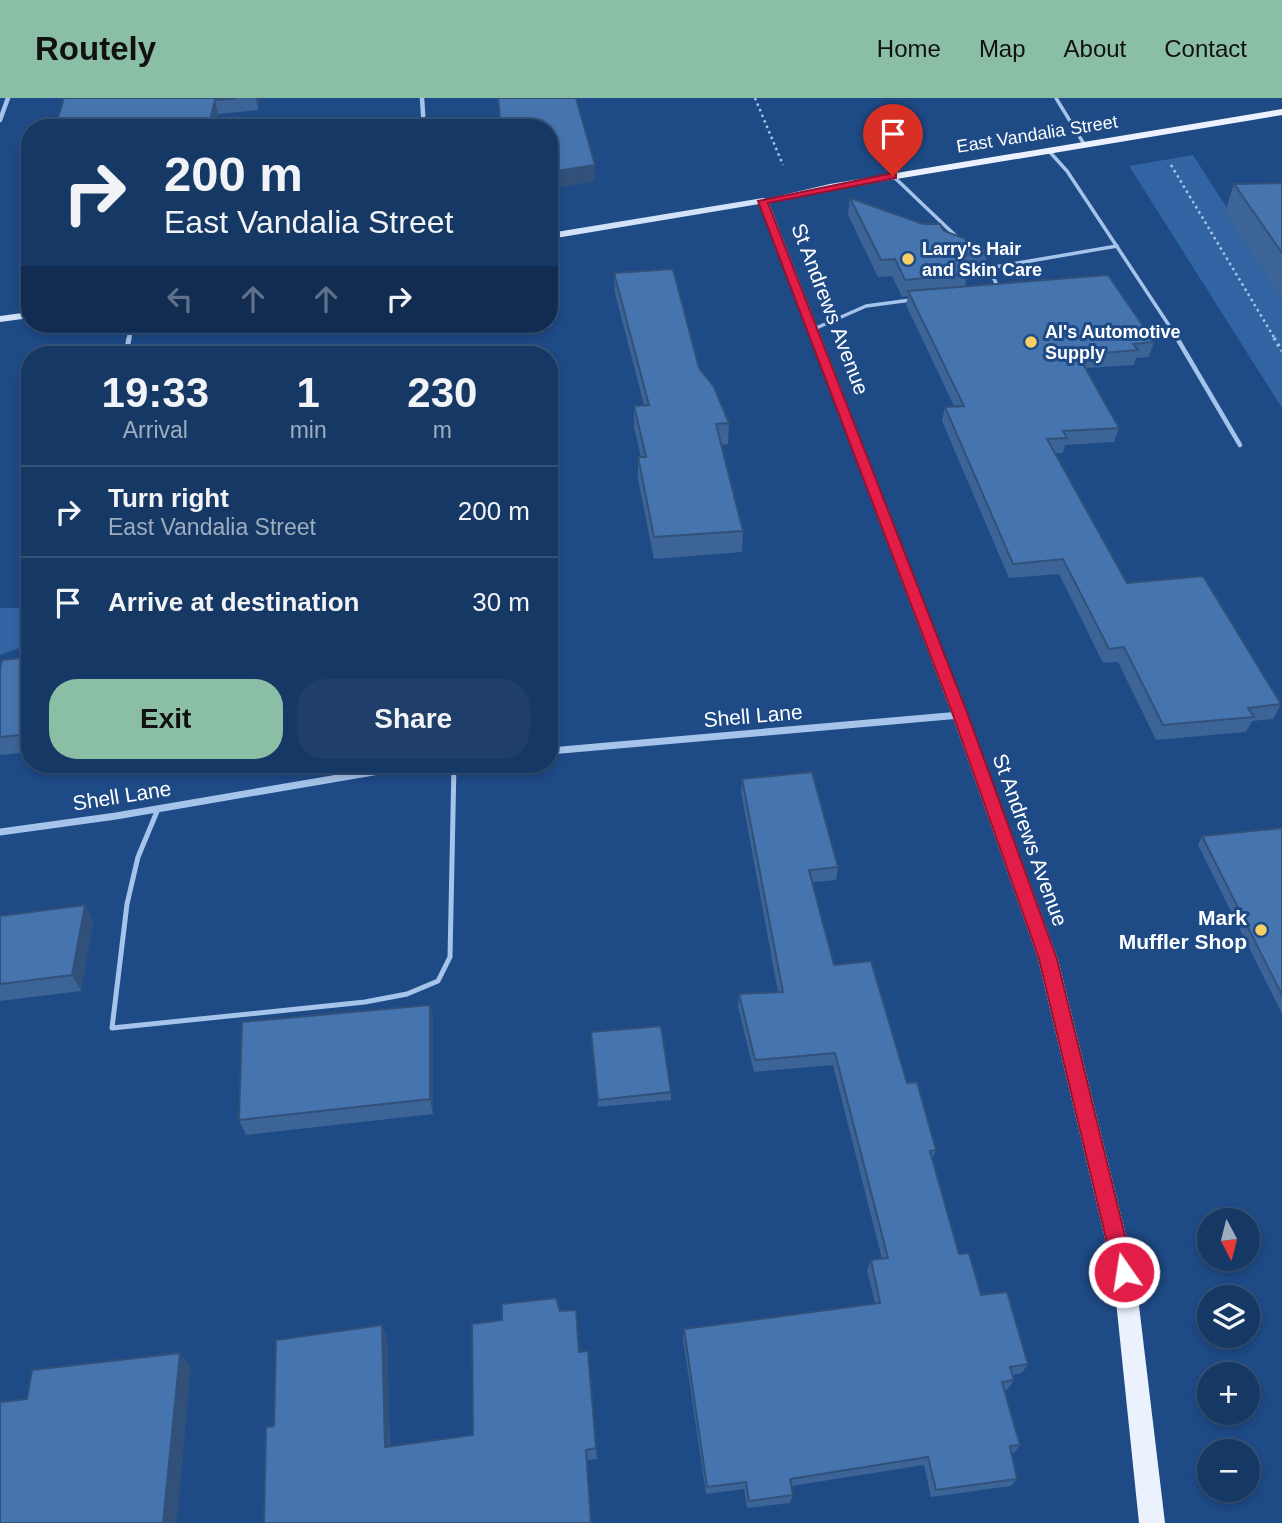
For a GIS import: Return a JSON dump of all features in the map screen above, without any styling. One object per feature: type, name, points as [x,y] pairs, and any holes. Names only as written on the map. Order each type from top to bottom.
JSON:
[{"type":"main road","name":"East Vandalia Street","points":[[558,235],[1282,112]]},
{"type":"main road","name":"St Andrews Avenue","points":[[762,201],[960,715],[1048,959],[1124,1272],[1152,1523]]},
{"type":"main road","points":[[0,319],[21,316]]},
{"type":"street","points":[[0,120],[8,98]]},
{"type":"street","points":[[422,98],[423,119]]},
{"type":"street","name":"Shell Lane","points":[[558,750],[960,715]]},
{"type":"street","name":"Shell Lane","points":[[0,832],[158,809],[367,773]]},
{"type":"lane","points":[[1056,98],[1084,144]]},
{"type":"lane","points":[[1048,150],[1066,170],[1170,325],[1240,445]]},
{"type":"lane","points":[[893,176],[961,241]]},
{"type":"lane","points":[[989,268],[1116,246]]},
{"type":"lane","points":[[980,259],[989,268],[996,283],[995,288],[988,293]]},
{"type":"lane","points":[[813,329],[866,306],[912,300]]},
{"type":"lane","points":[[158,809],[138,857],[130,892],[112,1028],[365,1002],[407,995],[438,981],[450,957],[454,773]]},
{"type":"path","points":[[1168,162],[1282,351]]},
{"type":"shaded area","points":[[1193,155],[1282,294],[1282,408],[1129,166]]},
{"type":"shaded area","points":[[0,608],[21,608],[21,647],[0,655]]},
{"type":"building","points":[[64,98],[237,98],[215,100],[210,119],[58,119]]},
{"type":"building","points":[[498,98],[576,98],[595,165],[558,171],[558,119],[500,119]]},
{"type":"building","points":[[1282,183],[1282,253],[1234,184]]},
{"type":"building","points":[[850,198],[923,224],[940,224],[944,231],[977,243],[988,253],[957,255],[967,274],[905,280],[895,259],[881,260]]},
{"type":"building","points":[[673,269],[699,368],[714,387],[729,423],[716,424],[743,531],[654,537],[638,457],[646,457],[634,406],[649,405],[614,273]]},
{"type":"building","points":[[1108,275],[1154,342],[1133,344],[1138,350],[1078,355],[1119,428],[1063,431],[1067,438],[1047,439],[1127,583],[1203,576],[1281,704],[1248,708],[1254,717],[1163,725],[1124,647],[1109,649],[1063,559],[1013,564],[945,407],[964,406],[908,291]]},
{"type":"building","points":[[21,658],[21,735],[0,737],[2,660]]},
{"type":"building","points":[[812,772],[838,867],[809,870],[834,965],[871,961],[907,1083],[917,1082],[936,1150],[930,1151],[959,1254],[969,1253],[981,1295],[1007,1292],[1028,1364],[1010,1367],[1014,1380],[1002,1382],[1020,1445],[1010,1446],[1017,1479],[936,1490],[928,1457],[790,1479],[793,1495],[749,1501],[746,1482],[707,1487],[684,1329],[880,1303],[871,1260],[888,1258],[835,1053],[755,1060],[739,994],[783,992],[742,779]]},
{"type":"building","name":"Mark Muffler Shop","points":[[1282,828],[1282,995],[1202,836]]},
{"type":"building","points":[[85,905],[72,975],[0,984],[0,916]]},
{"type":"building","points":[[430,1005],[430,1099],[239,1120],[242,1022]]},
{"type":"building","points":[[661,1026],[671,1092],[598,1100],[591,1032]]},
{"type":"building","points":[[556,1298],[560,1311],[576,1310],[579,1352],[588,1351],[596,1448],[586,1450],[591,1523],[264,1523],[266,1427],[274,1426],[276,1340],[382,1325],[385,1447],[473,1435],[472,1324],[502,1320],[502,1304]]},
{"type":"building","points":[[180,1353],[163,1523],[0,1523],[0,1402],[27,1399],[32,1370]]},
{"type":"place","name":"Larry's Hair and Skin Care","points":[[908,259]]},
{"type":"place","name":"Al's Automotive Supply","points":[[1031,342]]},
{"type":"place","name":"Mark Muffler Shop","points":[[1261,930]]},
{"type":"route","points":[[893,176],[762,201],[960,715],[1048,959],[1124,1272]]}]
